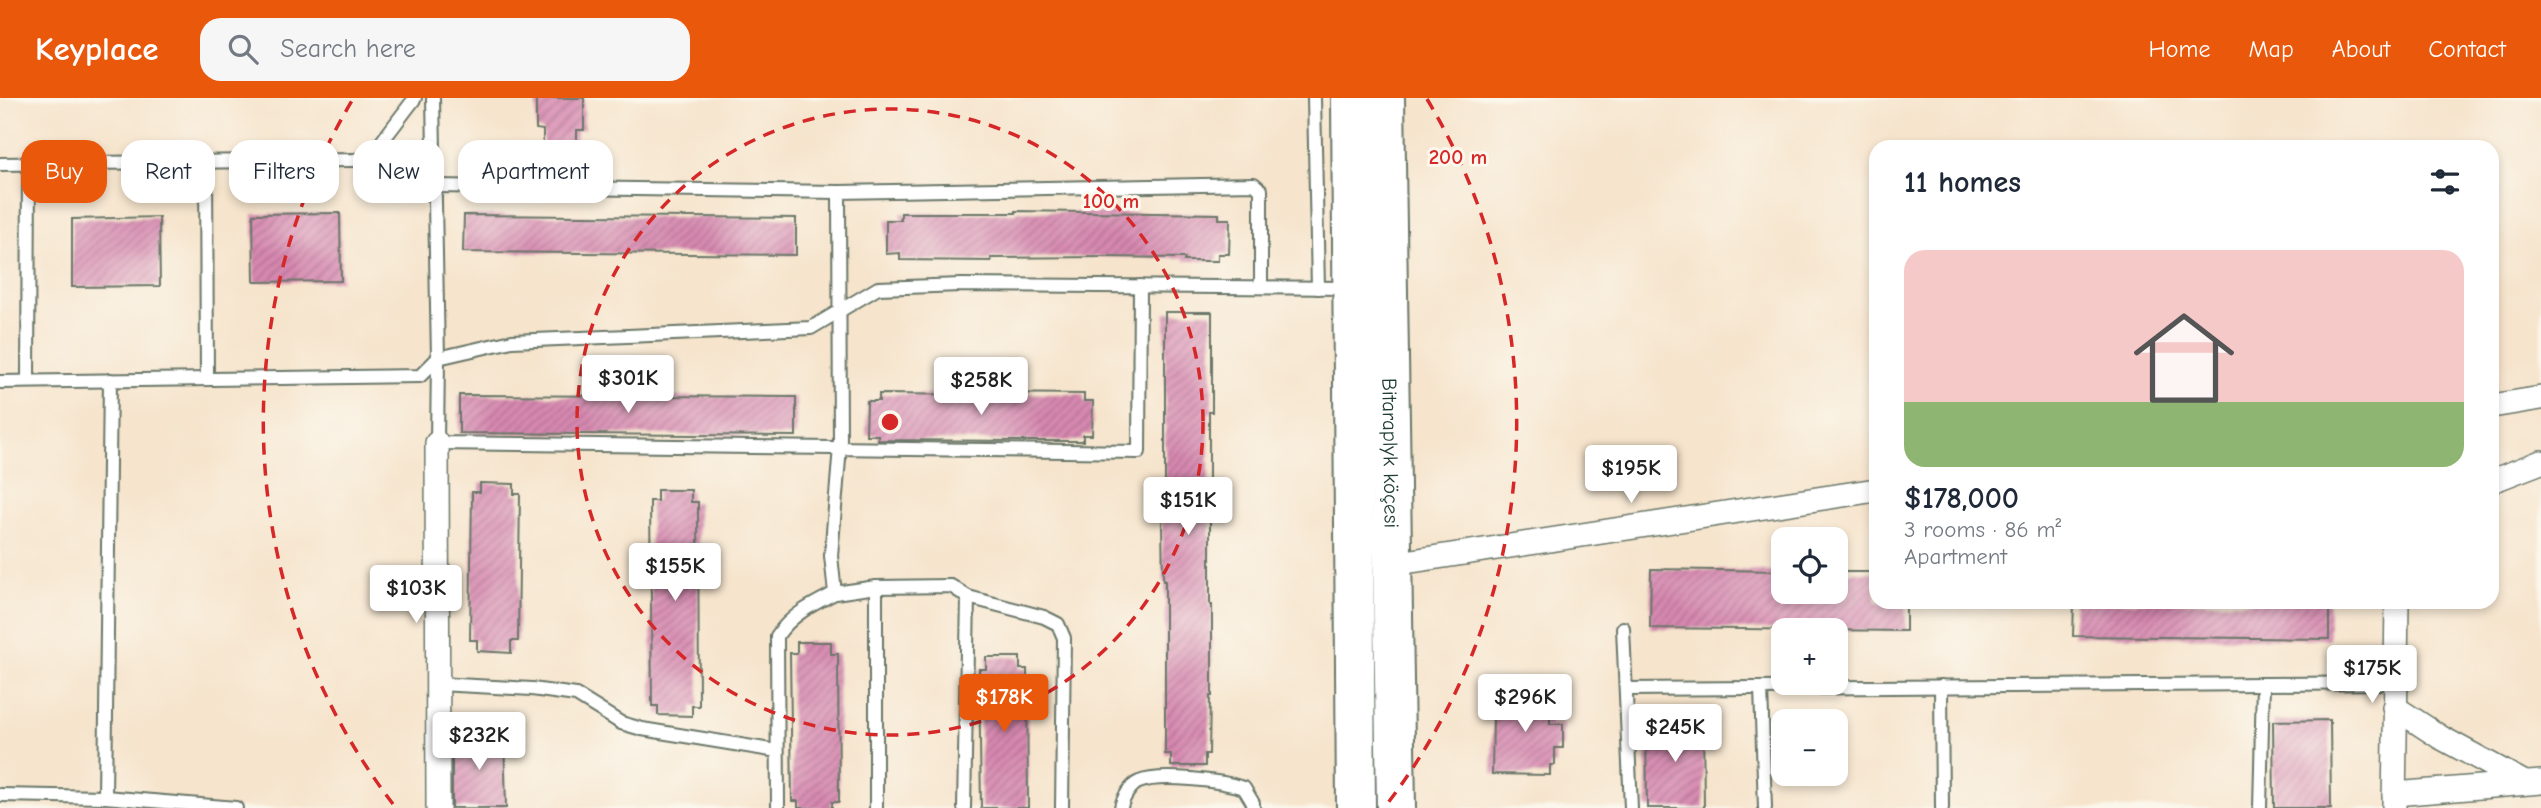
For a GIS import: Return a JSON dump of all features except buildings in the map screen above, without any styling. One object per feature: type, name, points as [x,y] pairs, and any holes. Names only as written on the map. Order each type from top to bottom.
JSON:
[{"type":"highway","name":"Bitaraplyk köçesi","points":[[1351,98],[1335,288],[1356,808]]},
{"type":"highway","name":"Bitaraplyk köçesi","points":[[1385,98],[1396,808]]},
{"type":"street","points":[[2499,405],[2541,398]]},
{"type":"street","points":[[437,443],[438,808]]},
{"type":"street","points":[[2499,478],[2541,462]]},
{"type":"street","points":[[1392,564],[1869,491]]},
{"type":"street","points":[[2397,609],[2394,801],[2532,782]]},
{"type":"street","points":[[2394,708],[2440,737],[2532,782]]},
{"type":"lane","points":[[215,162],[365,158],[380,144],[415,98]]},
{"type":"lane","points":[[433,98],[434,140]]},
{"type":"lane","points":[[0,382],[420,376],[438,358],[512,341],[811,328],[878,288],[961,285],[1335,288],[1314,98]]},
{"type":"lane","points":[[0,164],[21,164]]},
{"type":"lane","points":[[444,186],[839,191],[1254,184],[1261,190],[1261,287]]},
{"type":"lane","points":[[835,593],[831,555],[840,447],[839,191]]},
{"type":"lane","points":[[28,381],[29,203]]},
{"type":"lane","points":[[206,203],[207,379]]},
{"type":"lane","points":[[435,203],[437,443],[1139,452],[1140,286]]},
{"type":"lane","points":[[105,797],[110,380]]},
{"type":"lane","points":[[778,808],[777,636],[787,621],[835,593],[876,587],[951,586],[968,597],[1044,617],[1058,624],[1064,638],[1062,808]]},
{"type":"lane","points":[[876,587],[876,808]]},
{"type":"lane","points":[[964,808],[968,597]]},
{"type":"lane","points":[[1623,628],[1631,808]]},
{"type":"lane","points":[[1626,689],[2394,683]]},
{"type":"lane","points":[[438,684],[532,689],[576,695],[621,723],[642,729],[777,751]]},
{"type":"lane","points":[[2260,808],[2263,684]]},
{"type":"lane","points":[[1941,687],[1942,808]]},
{"type":"lane","points":[[1761,688],[1765,808]]},
{"type":"lane","points":[[1121,808],[1121,803],[1135,783],[1154,778],[1237,785],[1244,788],[1253,808]]},
{"type":"lane","points":[[0,795],[105,797],[236,808]]}]
